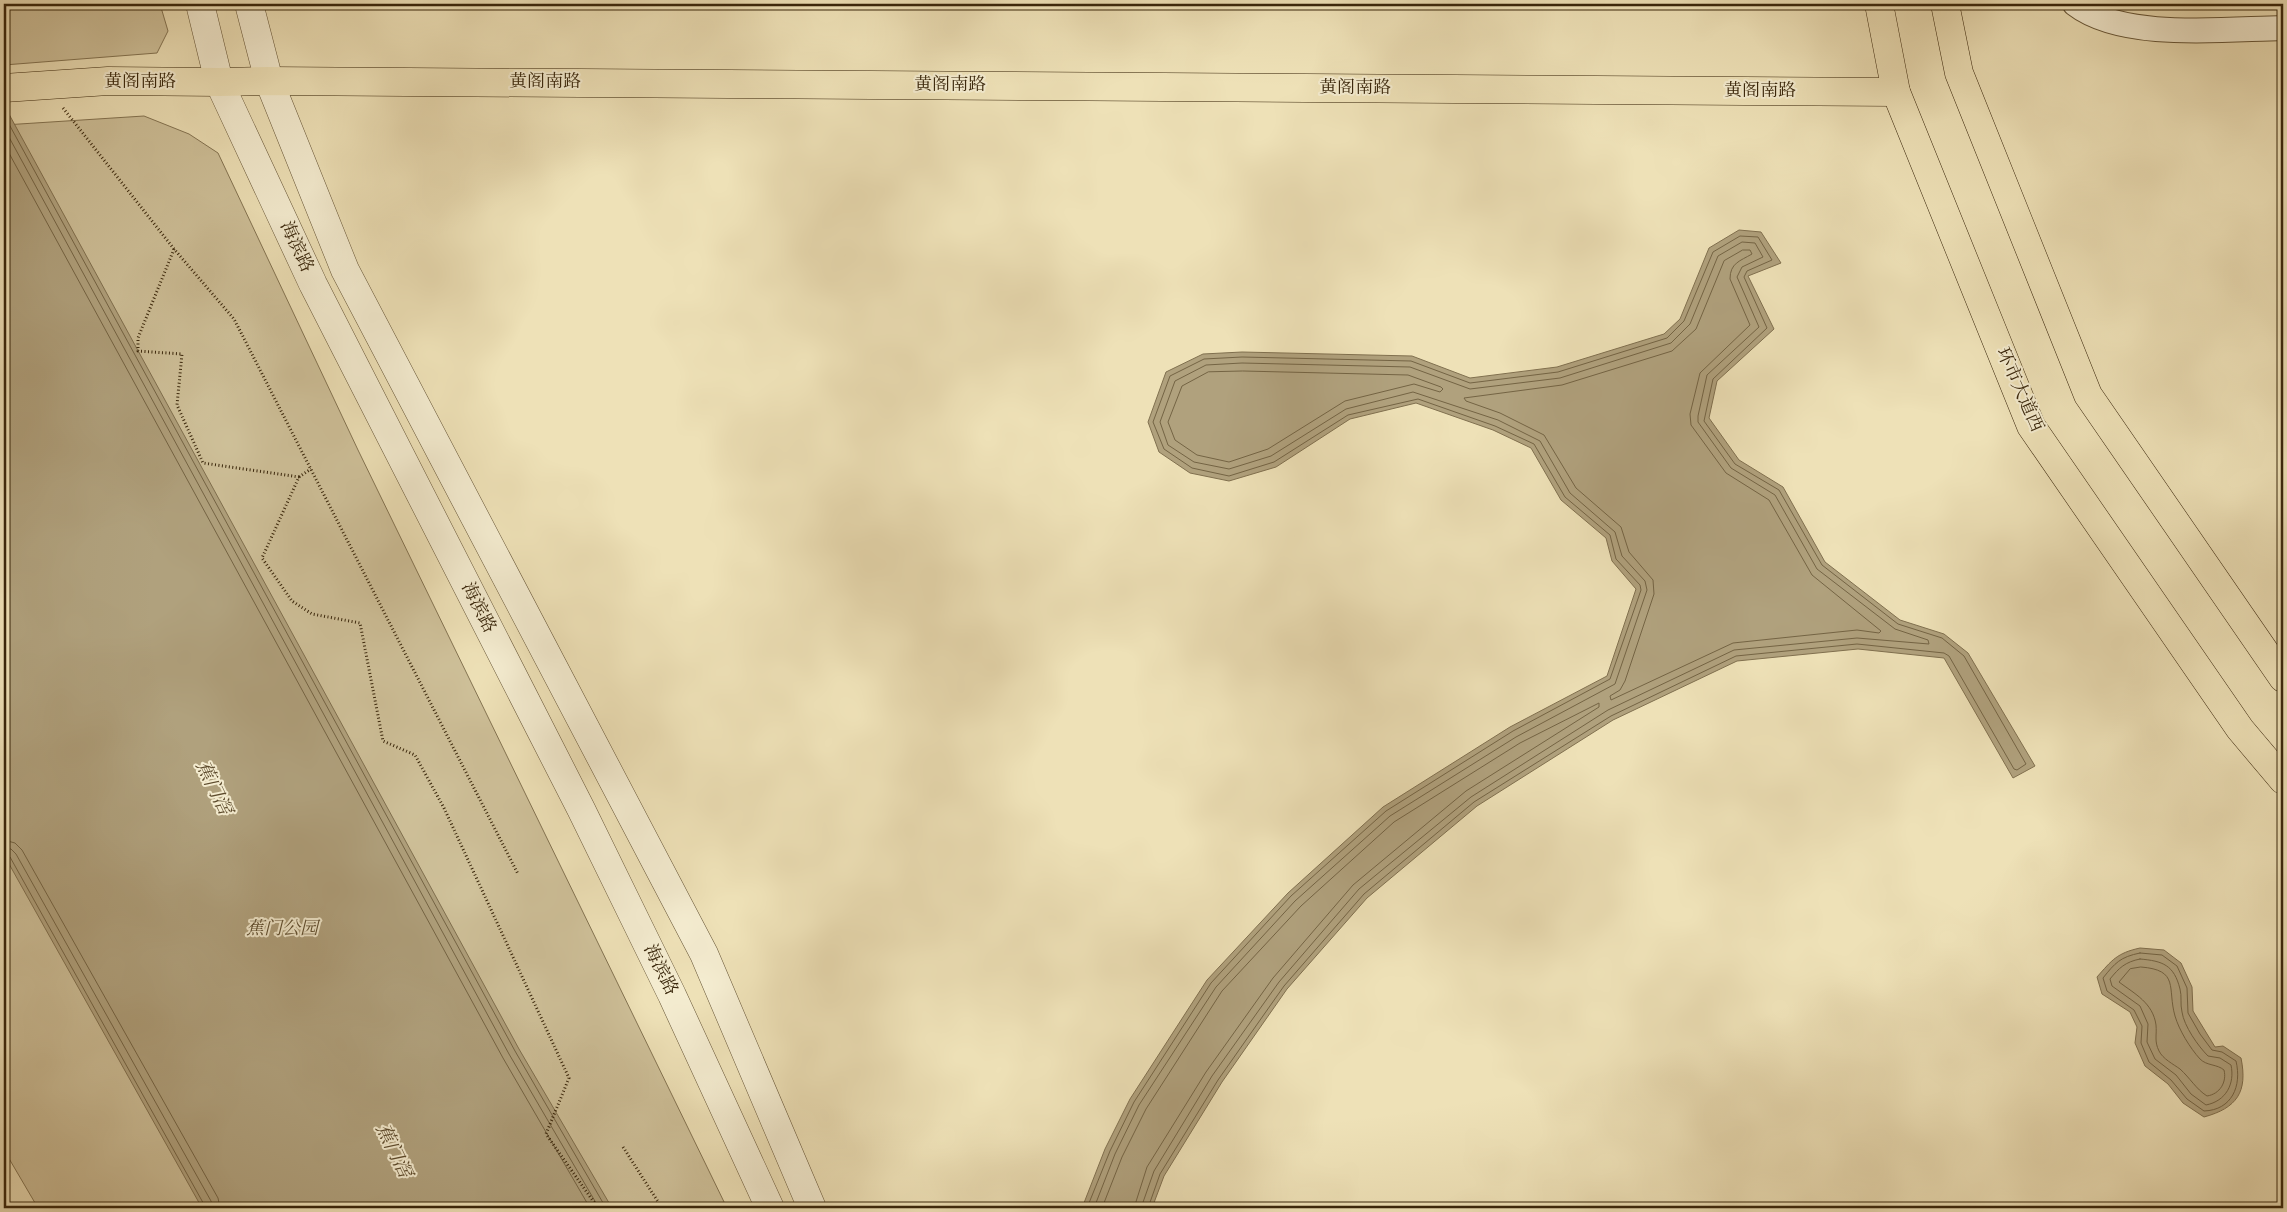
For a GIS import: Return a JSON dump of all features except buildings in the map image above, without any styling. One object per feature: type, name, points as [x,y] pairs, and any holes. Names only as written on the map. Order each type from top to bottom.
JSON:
[{"type":"main road","name":"环市大道西","points":[[1879,4],[1896,92],[2031,426],[2240,730],[2283,780]]},
{"type":"main road","points":[[1945,4],[1959,73],[2088,395],[2283,678]]},
{"type":"main road","name":"黄阁南路","points":[[4,88],[108,81],[220,82],[269,80],[1896,92]]},
{"type":"street","name":"海滨路","points":[[200,4],[220,82],[313,284],[581,809],[646,942],[770,1208]]},
{"type":"street","points":[[249,4],[269,80],[345,270],[704,954],[812,1208]]},
{"type":"street","points":[[2075,4],[2088,14],[2132,25],[2172,31],[2283,28]]},
{"type":"path","points":[[63,108],[174,249],[234,319],[518,874]]},
{"type":"path","points":[[174,249],[138,338],[138,351],[182,354],[177,405],[203,463],[299,477]]},
{"type":"path","points":[[310,468],[299,477],[262,558],[292,601],[312,614],[360,623],[383,741],[415,755],[444,808],[569,1078],[546,1134],[598,1208]]},
{"type":"path","points":[[623,1147],[662,1208]]},
{"type":"green space","points":[[4,4],[160,4],[168,31],[157,53],[4,65]]},
{"type":"green space","name":"蕉门公园","points":[[144,116],[189,134],[218,153],[358,450],[727,1208],[38,1208],[4,1150],[4,125]]},
{"type":"water","name":"蕉门滘","points":[[4,105],[519,1049],[612,1208],[202,1208],[4,855]]},
{"type":"water","points":[[1739,230],[1761,232],[1781,263],[1748,276],[1774,329],[1717,381],[1709,418],[1739,460],[1783,487],[1825,562],[1900,620],[1944,634],[1968,653],[2035,766],[2013,778],[1944,658],[1858,649],[1737,661],[1613,720],[1477,806],[1367,898],[1287,989],[1222,1082],[1164,1176],[1152,1208],[1082,1208],[1105,1149],[1130,1099],[1207,980],[1288,893],[1383,807],[1510,727],[1607,676],[1636,589],[1612,561],[1606,538],[1561,500],[1531,448],[1493,430],[1416,403],[1350,419],[1276,467],[1229,481],[1190,473],[1159,452],[1148,422],[1166,372],[1203,354],[1242,352],[1412,356],[1470,378],[1557,367],[1664,334],[1680,319],[1709,248]]},
{"type":"water","points":[[2140,948],[2164,950],[2181,963],[2192,987],[2193,1011],[2215,1047],[2223,1046],[2241,1058],[2243,1080],[2241,1089],[2238,1097],[2225,1109],[2204,1117],[2183,1103],[2168,1084],[2145,1066],[2135,1043],[2137,1027],[2130,1012],[2102,994],[2097,977],[2120,955]]}]
